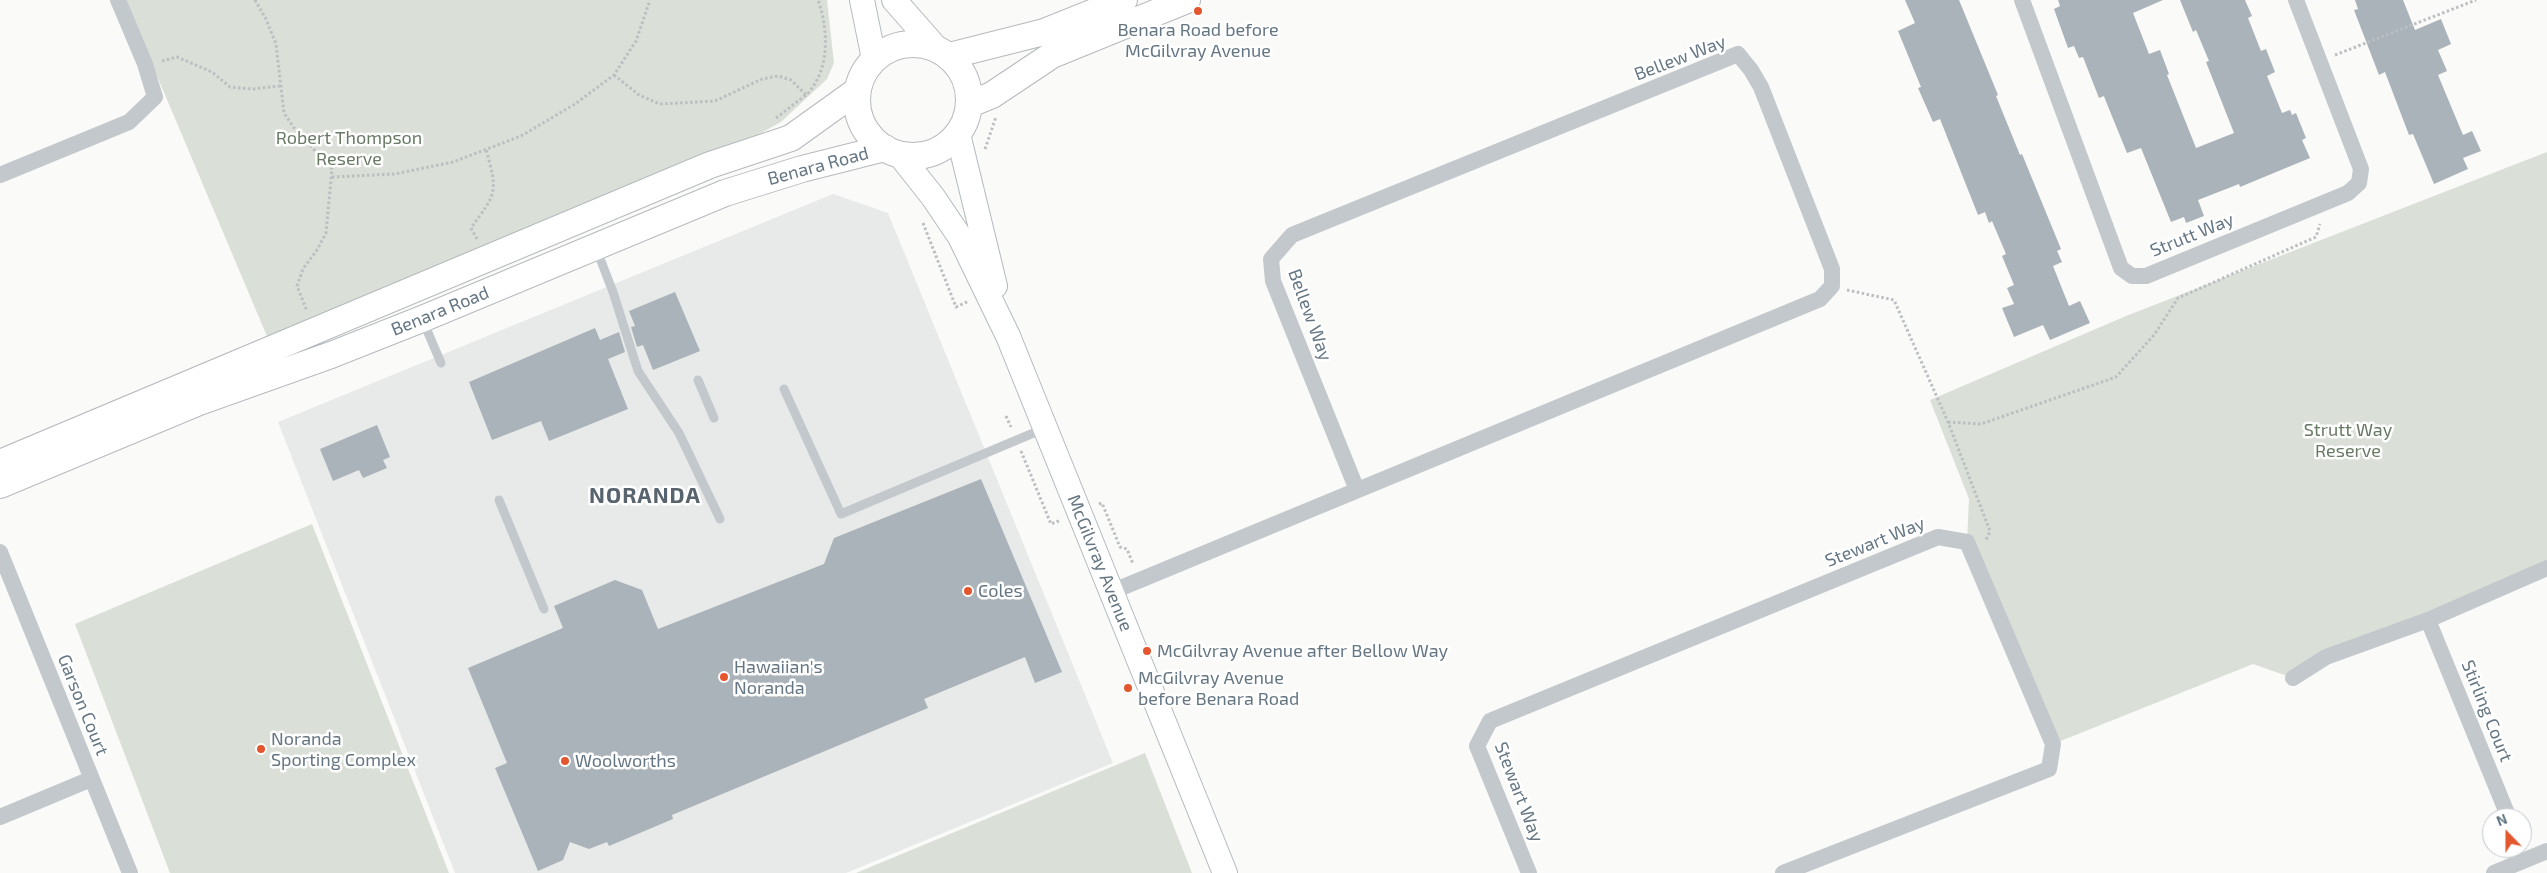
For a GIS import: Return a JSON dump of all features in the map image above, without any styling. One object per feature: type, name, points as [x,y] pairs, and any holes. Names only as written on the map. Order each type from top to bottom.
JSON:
[{"type":"main road","points":[[862,0],[874,59]]},
{"type":"main road","points":[[894,0],[943,52],[961,69],[968,86],[970,104],[966,120],[958,134],[946,146],[931,153],[915,156],[892,151],[871,138],[862,124],[857,107],[858,90],[866,68],[874,59],[888,50],[904,44],[921,44],[943,52],[1044,32],[1124,0]]},
{"type":"main road","points":[[970,104],[992,95],[1052,55],[1187,0]]},
{"type":"main road","name":"Benara Road","points":[[0,463],[317,329],[496,257],[710,165],[791,138],[858,90]]},
{"type":"main road","name":"McGilvray Avenue","points":[[958,134],[1008,336]]},
{"type":"main road","name":"Benara Road","points":[[0,486],[199,402],[331,355],[422,319],[725,193],[802,169],[892,151]]},
{"type":"main road","name":"McGilvray Avenue","points":[[892,151],[933,197],[960,237],[1008,336],[1225,873]]},
{"type":"street","points":[[0,176],[129,122],[156,97],[146,67],[118,0]]},
{"type":"street","name":"Strutt Way","points":[[2022,0],[2121,268],[2132,276],[2146,276],[2348,193],[2359,183],[2361,169],[2296,0]]},
{"type":"street","name":"Bellew Way","points":[[1357,490],[1273,281],[1271,259],[1292,235],[1738,54],[1751,70],[1760,87],[1832,269],[1832,286]]},
{"type":"street","points":[[1111,592],[1820,300],[1832,286]]},
{"type":"street","name":"Stewart Way","points":[[1529,873],[1477,746],[1490,721],[1938,537],[1967,542],[2053,744],[2050,769],[1783,873]]},
{"type":"street","name":"Garson Court","points":[[0,552],[130,873]]},
{"type":"street","points":[[2293,678],[2326,657],[2428,620],[2547,568]]},
{"type":"street","name":"Stirling Court","points":[[2428,620],[2505,808]]},
{"type":"street","points":[[0,817],[91,779]]},
{"type":"street","points":[[2532,853],[2547,851]]},
{"type":"street","points":[[2494,873],[2517,858]]},
{"type":"lane","points":[[595,247],[613,292],[638,371],[679,433],[720,519]]},
{"type":"lane","points":[[422,319],[441,363]]},
{"type":"lane","points":[[698,380],[714,418]]},
{"type":"lane","points":[[784,389],[841,514],[1046,428]]},
{"type":"lane","points":[[499,500],[544,609]]},
{"type":"path","points":[[255,0],[266,19],[276,44],[284,113],[294,128],[332,169],[326,213],[326,233],[317,250],[303,269],[297,286],[309,318],[317,329]]},
{"type":"path","points":[[332,177],[394,174],[453,162],[529,131],[575,104],[614,75],[636,42],[650,0]]},
{"type":"path","points":[[614,75],[639,95],[660,104],[715,101],[762,79],[778,76],[791,80],[806,95],[816,85],[824,64],[825,37],[818,0]]},
{"type":"path","points":[[2320,61],[2476,0]]},
{"type":"path","points":[[146,67],[177,57],[212,72],[230,87],[252,89],[280,86]]},
{"type":"path","points":[[481,246],[471,228],[492,198],[494,179],[486,149]]},
{"type":"path","points":[[1948,422],[1981,424],[2116,377],[2154,335],[2178,298],[2316,237],[2326,202]]},
{"type":"path","points":[[920,215],[956,307]]},
{"type":"path","points":[[1832,286],[1894,300],[1948,422],[1990,532],[1974,558]]},
{"type":"path","points":[[1006,416],[1051,524]]},
{"type":"path","points":[[1102,503],[1120,547],[1127,549],[1140,580]]},
{"type":"shaded area","points":[[833,194],[888,213],[1113,763],[846,873],[455,873],[278,422]]},
{"type":"green space","name":"Robert Thompson Reserve","points":[[125,0],[827,0],[834,63],[827,79],[781,122],[741,144],[269,341]]},
{"type":"green space","name":"Strutt Way Reserve","points":[[2547,152],[2547,568],[2293,678],[2253,664],[2053,744],[1967,542],[1969,499],[1930,400],[2126,316]]},
{"type":"green space","name":"Noranda Sporting Complex","points":[[312,524],[449,873],[170,873],[75,624]]},
{"type":"green space","points":[[1145,753],[1192,873],[856,873]]},
{"type":"building","points":[[1905,0],[1959,0],[1998,95],[1996,96],[2020,155],[2022,154],[2061,249],[2057,251],[2062,262],[2053,266],[2069,306],[2080,301],[2090,323],[2050,340],[2043,325],[2014,337],[2002,308],[2014,304],[2007,288],[2014,285],[2002,256],[2006,254],[1992,221],[1989,223],[1985,212],[1978,215],[1940,119],[1933,122],[1918,88],[1921,87],[1898,31],[1915,23]]},
{"type":"building","points":[[2058,0],[2163,0],[2133,13],[2149,54],[2160,50],[2169,74],[2167,75],[2196,148],[2234,133],[2206,62],[2209,61],[2196,30],[2193,32],[2180,0],[2245,0],[2252,16],[2248,18],[2261,51],[2266,49],[2275,72],[2267,76],[2282,113],[2290,110],[2292,115],[2296,113],[2306,138],[2302,140],[2310,158],[2240,187],[2239,184],[2198,200],[2204,216],[2186,223],[2184,217],[2171,222],[2141,148],[2127,153],[2104,96],[2099,98],[2083,57],[2079,58],[2074,46],[2068,48],[2054,9],[2060,6]]},
{"type":"building","points":[[2355,0],[2403,0],[2415,30],[2441,19],[2451,44],[2438,50],[2447,71],[2438,75],[2463,135],[2472,131],[2481,151],[2463,158],[2468,169],[2434,184],[2413,134],[2409,135],[2385,72],[2379,75],[2354,10],[2358,9]]},
{"type":"building","points":[[675,292],[700,351],[653,370],[643,345],[637,347],[631,327],[635,326],[629,311]]},
{"type":"building","points":[[595,328],[600,340],[619,332],[625,352],[608,359],[628,409],[549,441],[541,421],[492,440],[469,382]]},
{"type":"building","points":[[377,425],[390,457],[383,460],[387,468],[363,478],[359,470],[333,481],[320,449]]},
{"type":"building","name":"Hawaiian's Noranda","points":[[981,479],[1062,672],[1035,683],[1025,657],[924,699],[928,708],[672,815],[673,819],[609,846],[607,842],[589,849],[570,842],[563,860],[538,871],[495,768],[507,763],[468,668],[563,628],[554,606],[615,580],[642,590],[658,629],[824,564],[834,538]]},
{"type":"place","name":"Benara Road before McGilvray Avenue","points":[[1198,11]]},
{"type":"place","name":"Coles","points":[[968,591]]},
{"type":"place","name":"McGilvray Avenue after Bellow Way","points":[[1147,651]]},
{"type":"place","name":"Hawaiian's Noranda","points":[[724,677]]},
{"type":"place","name":"McGilvray Avenue before Benara Road","points":[[1128,688]]},
{"type":"place","name":"Noranda Sporting Complex","points":[[261,749]]},
{"type":"place","name":"Woolworths","points":[[565,761]]},
{"type":"district","name":"NORANDA","points":[[645,496]]}]
